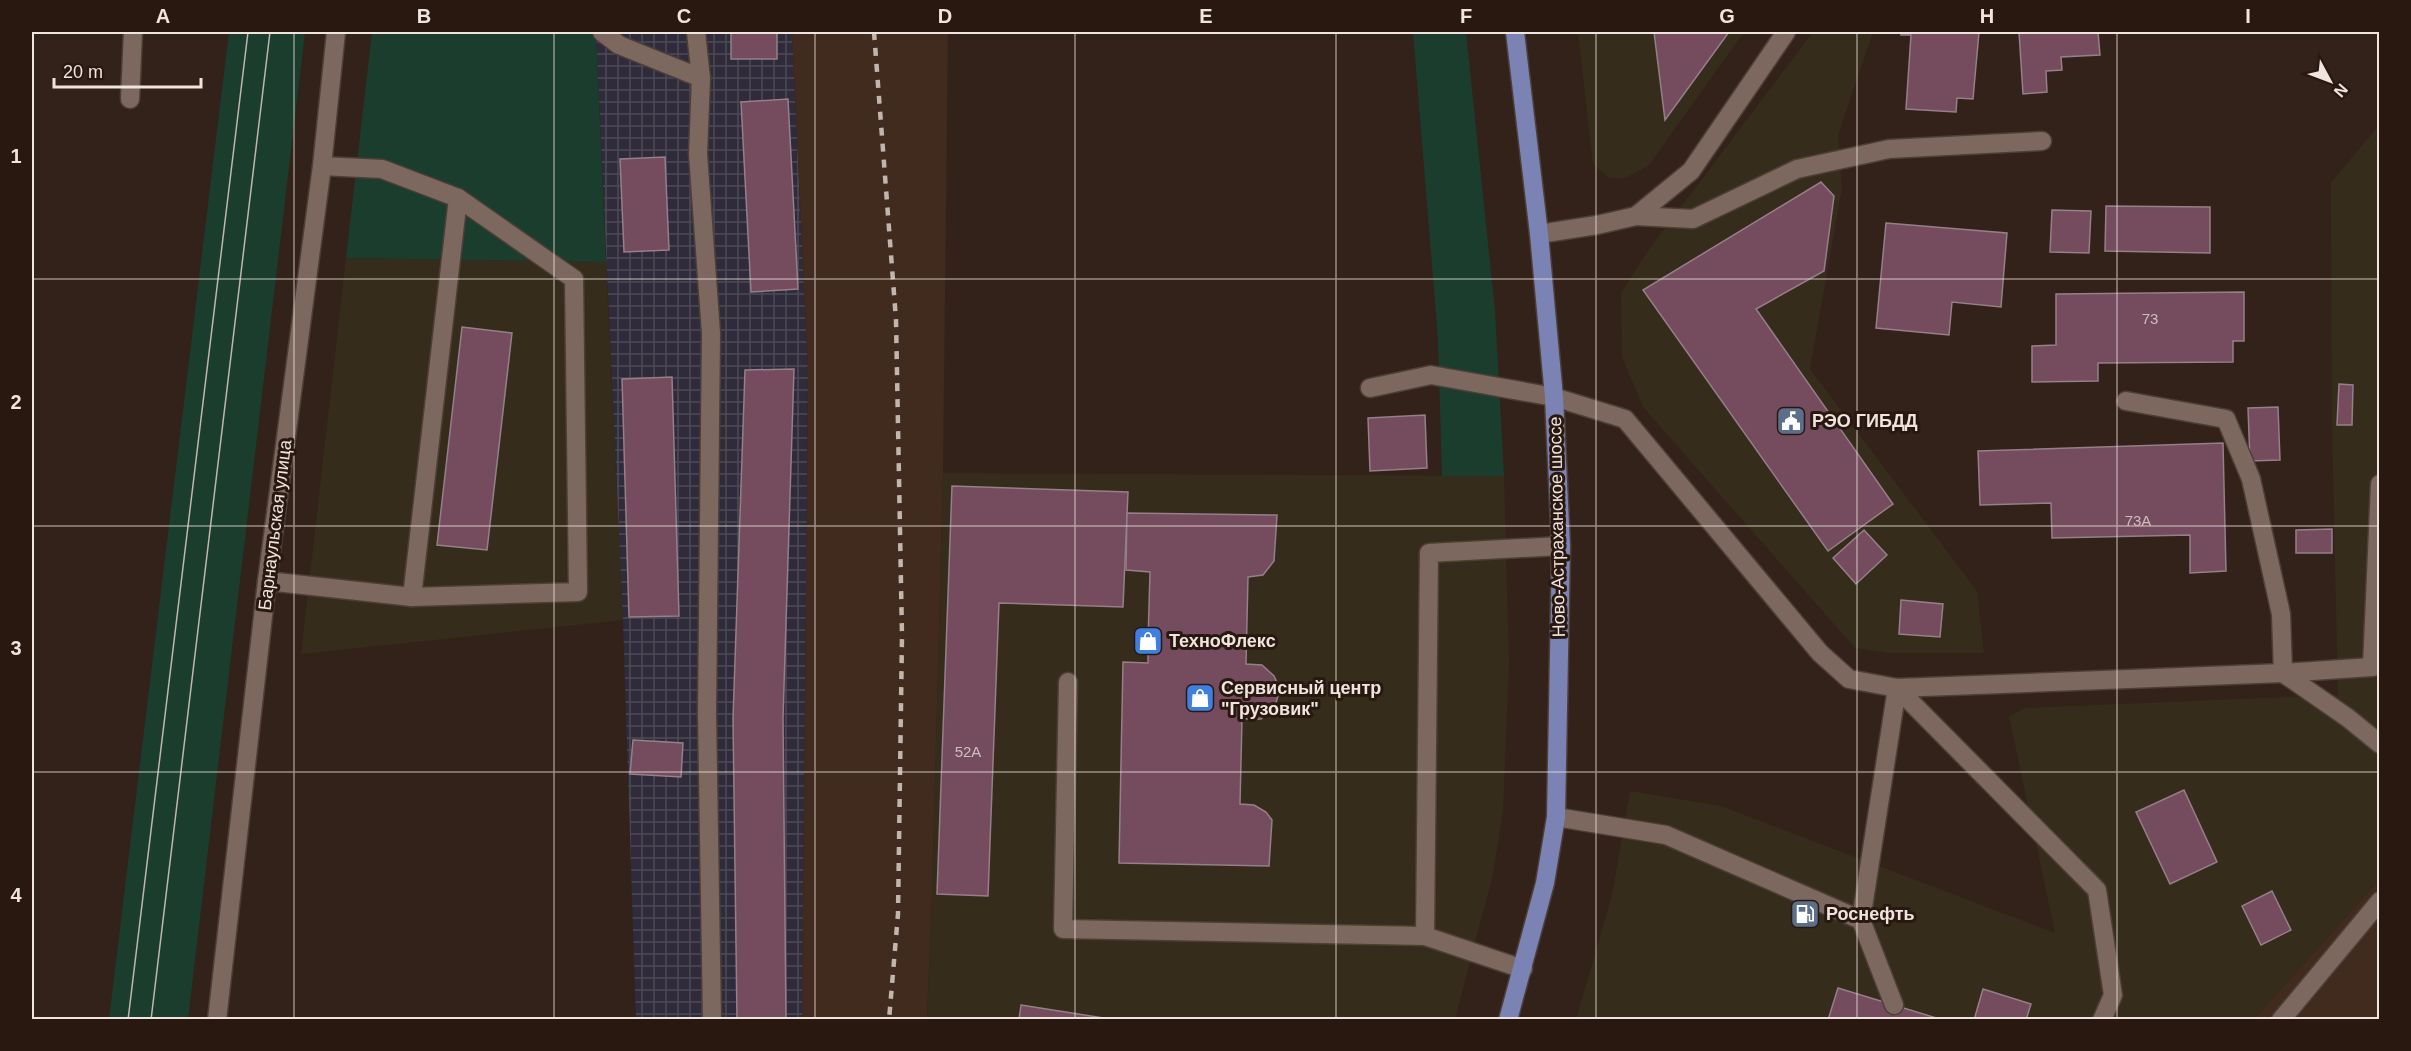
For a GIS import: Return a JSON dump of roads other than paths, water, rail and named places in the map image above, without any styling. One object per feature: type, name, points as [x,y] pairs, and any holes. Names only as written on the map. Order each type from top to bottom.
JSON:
[{"type":"main road","name":"Ново-Астраханское шоссе","points":[[1508,1020],[1524,969],[1545,883],[1556,818],[1561,546],[1554,397],[1539,234],[1515,32]]},
{"type":"street","points":[[130,99],[133,32]]},
{"type":"street","name":"Барнаульская улица","points":[[218,1020],[267,580],[322,166],[336,32]]},
{"type":"street","points":[[602,32],[619,45],[701,78]]},
{"type":"street","points":[[696,32],[701,78],[698,154],[711,333],[706,713],[712,1020]]},
{"type":"street","points":[[1636,216],[1690,171],[1786,32]]},
{"type":"street","points":[[1539,234],[1598,225],[1636,216],[1693,219],[1797,169],[1889,149],[2042,141]]},
{"type":"street","points":[[267,580],[412,597],[578,592],[574,279],[458,198],[382,169],[322,166]]},
{"type":"street","points":[[412,597],[458,198]]},
{"type":"street","points":[[1370,388],[1431,375],[1554,397],[1625,419],[1820,652],[1849,679],[1897,688],[2283,673],[2376,665],[2379,484]]},
{"type":"street","points":[[2126,401],[2226,419],[2251,479],[2281,614],[2283,673]]},
{"type":"street","points":[[1425,936],[1429,553],[1561,546]]},
{"type":"street","points":[[2283,673],[2348,718],[2379,744]]},
{"type":"street","points":[[1068,682],[1063,929],[1425,936],[1524,969]]},
{"type":"street","points":[[1894,1005],[1861,920],[1897,688]]},
{"type":"street","points":[[1897,688],[2097,890],[2113,995],[2102,1020]]},
{"type":"street","points":[[1556,818],[1666,835],[1861,920]]},
{"type":"street","points":[[2281,1020],[2379,901]]},
{"type":"tram line","points":[[128,1020],[248,32]]},
{"type":"tram line","points":[[151,1020],[270,32]]},
{"type":"railway","points":[[874,32],[896,320],[902,636],[898,914],[889,1020]]},
{"type":"place","name":"РЭО ГИБДД","points":[[1791,421]]},
{"type":"place","name":"ТехноФлекс","points":[[1148,641]]},
{"type":"place","name":"Сервисный центр \"Грузовик\"","points":[[1200,698]]},
{"type":"place","name":"Роснефть","points":[[1805,914]]}]
